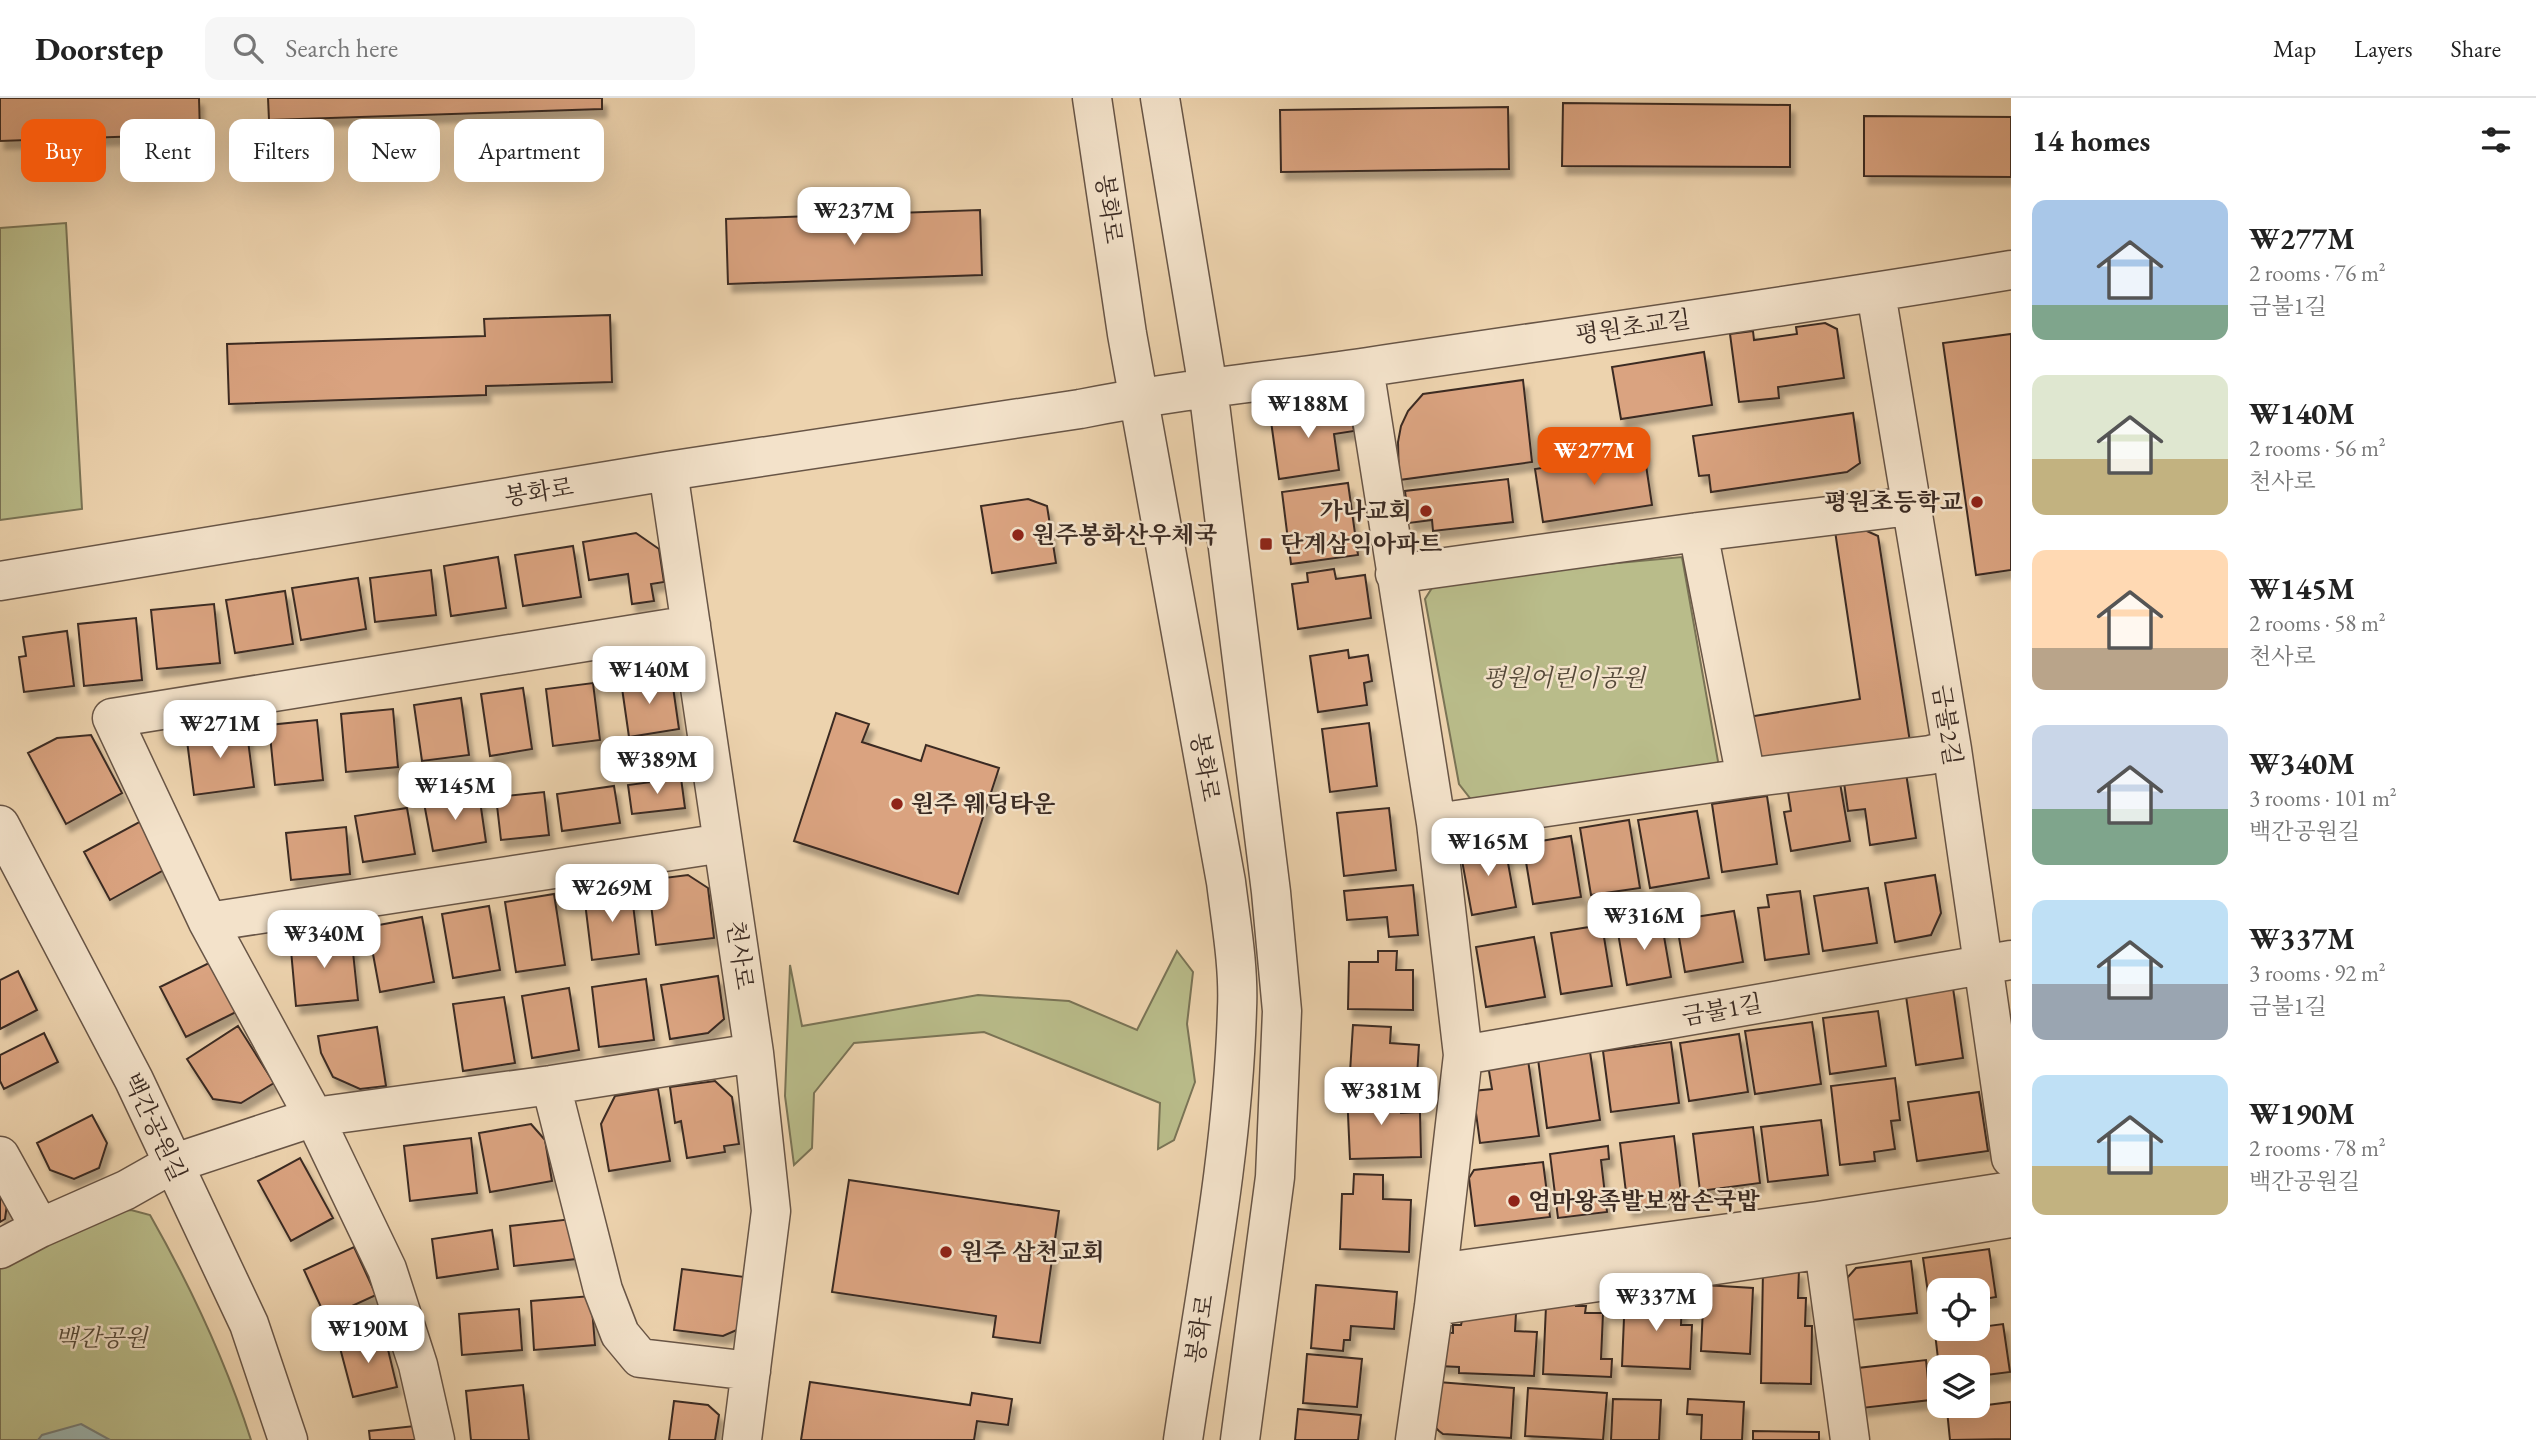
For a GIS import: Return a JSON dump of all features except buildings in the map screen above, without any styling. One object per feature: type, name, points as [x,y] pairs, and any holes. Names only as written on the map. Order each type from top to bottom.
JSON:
[{"type":"street","name":"봉화로","points":[[1092,98],[1138,398],[1226,882],[1237,1007],[1226,1168],[1183,1440]]},
{"type":"street","name":"봉화로","points":[[1160,98],[1208,388],[1271,892],[1282,1011],[1275,1177],[1240,1440]]},
{"type":"street","name":"평원초교길","points":[[1138,398],[1876,293],[2011,270]]},
{"type":"street","name":"금불2길","points":[[1876,293],[1909,504],[1952,749],[1996,962],[2011,1158]]},
{"type":"street","points":[[1363,368],[1436,823],[1463,1055],[1436,1289],[1415,1440]]},
{"type":"street","name":"봉화로","points":[[0,581],[668,471],[1080,410],[1138,398]]},
{"type":"street","name":"천사로","points":[[668,471],[754,1053],[771,1211],[742,1440]]},
{"type":"street","points":[[1395,574],[1909,504]]},
{"type":"street","points":[[1698,532],[1735,684],[1746,778]]},
{"type":"street","points":[[435,1440],[418,1365],[387,1269],[314,1116],[208,922],[112,718],[691,625]]},
{"type":"street","points":[[1436,823],[1746,778],[1930,755],[1952,749]]},
{"type":"street","name":"백간공원길","points":[[0,825],[134,1080],[249,1324],[288,1440]]},
{"type":"street","points":[[208,922],[723,843]]},
{"type":"street","name":"금불1길","points":[[1463,1055],[1996,962]]},
{"type":"street","points":[[0,1250],[40,1228],[126,1190],[172,1164],[314,1116],[551,1085],[754,1053]]},
{"type":"street","points":[[551,1085],[603,1290],[620,1334],[640,1358],[751,1371]]},
{"type":"street","points":[[0,1156],[40,1228]]},
{"type":"street","points":[[1821,1235],[2011,1191]]},
{"type":"street","points":[[1436,1289],[1821,1235],[2011,1218]]},
{"type":"street","points":[[1821,1235],[1850,1440]]},
{"type":"green space","points":[[66,223],[82,509],[0,520],[0,228]]},
{"type":"green space","name":"평원어린이공원","points":[[1682,557],[1719,767],[1473,802],[1459,784],[1425,599],[1437,580]]},
{"type":"green space","points":[[1177,951],[1193,972],[1187,1024],[1195,1082],[1174,1140],[1158,1149],[1160,1103],[984,1032],[854,1043],[814,1093],[812,1148],[794,1165],[785,1096],[790,965],[802,1026],[978,995],[1069,1001],[1137,1030]]},
{"type":"green space","name":"백간공원","points":[[131,1210],[150,1215],[180,1270],[207,1325],[251,1440],[0,1440],[0,1261],[110,1212]]},
{"type":"water","points":[[81,1424],[110,1440],[38,1440],[42,1435]]},
{"type":"place","name":"평원초등학교","points":[[1977,502]]},
{"type":"place","name":"가나교회","points":[[1426,511]]},
{"type":"place","name":"원주봉화산우체국","points":[[1018,535]]},
{"type":"place","name":"단계삼익아파트","points":[[1266,544]]},
{"type":"place","name":"원주 웨딩타운","points":[[897,804]]},
{"type":"place","name":"엄마왕족발보쌈손국밥","points":[[1514,1201]]},
{"type":"place","name":"원주 삼천교회","points":[[946,1252]]}]
